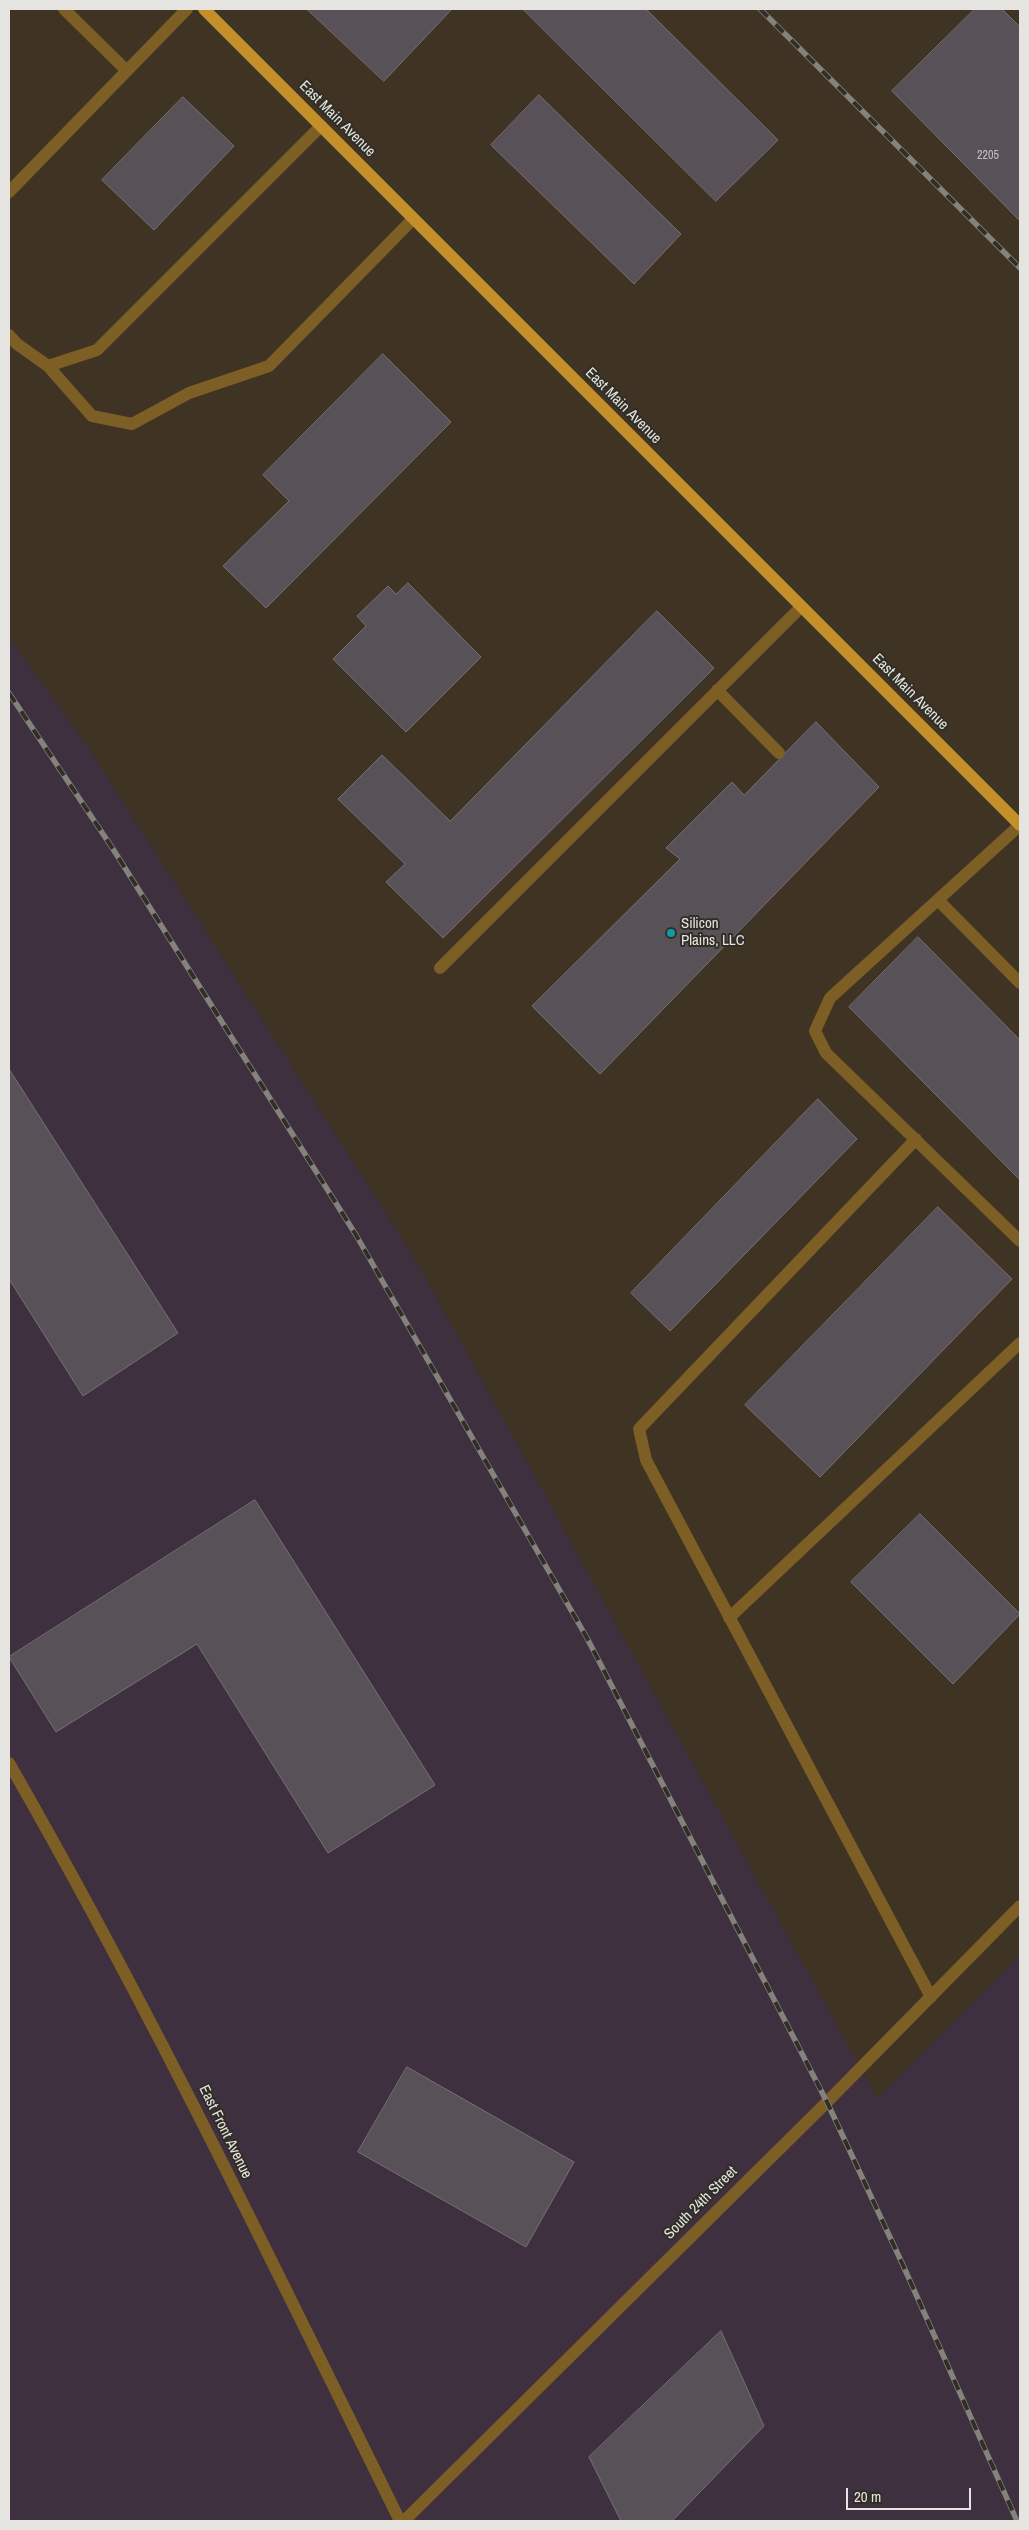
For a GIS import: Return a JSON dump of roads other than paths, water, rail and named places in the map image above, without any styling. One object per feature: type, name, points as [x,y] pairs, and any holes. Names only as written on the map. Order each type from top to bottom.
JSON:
[{"type":"main road","name":"East Main Avenue","points":[[204,9],[1020,825]]},
{"type":"street","points":[[64,9],[127,71]]},
{"type":"street","points":[[9,192],[187,9]]},
{"type":"street","points":[[48,366],[97,350],[321,126]]},
{"type":"street","points":[[9,335],[17,344],[48,366],[92,416],[132,424],[189,393],[269,366],[413,218]]},
{"type":"street","points":[[440,968],[801,607]]},
{"type":"street","points":[[717,690],[779,753]]},
{"type":"street","points":[[1020,825],[830,998],[815,1031],[826,1053],[1020,1241]]},
{"type":"street","points":[[938,900],[1020,983]]},
{"type":"street","points":[[916,1140],[639,1429],[646,1460],[931,1997]]},
{"type":"street","points":[[729,1618],[1020,1342]]},
{"type":"street","name":"East Front Avenue","points":[[9,1763],[89,1906],[184,2085],[400,2521]]},
{"type":"street","name":"South 24th Street","points":[[404,2521],[931,1997],[1020,1906]]},
{"type":"railway","points":[[760,9],[1020,268]]},
{"type":"railway","points":[[9,693],[113,849],[356,1235],[587,1638],[827,2102],[902,2263],[1017,2521]]},
{"type":"place","name":"Silicon Plains, LLC","points":[[671,933]]}]
